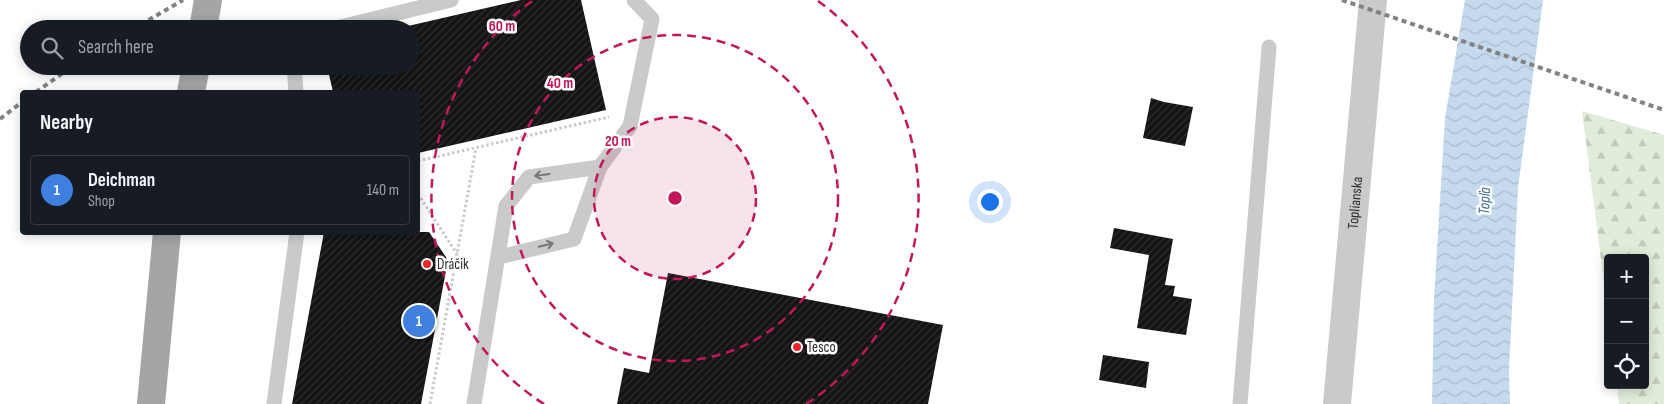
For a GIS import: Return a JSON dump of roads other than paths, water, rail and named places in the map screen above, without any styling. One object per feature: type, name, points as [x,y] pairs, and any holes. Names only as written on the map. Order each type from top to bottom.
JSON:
[{"type":"main road","points":[[205,20],[208,0]]},
{"type":"main road","points":[[191,90],[194,75]]},
{"type":"main road","points":[[151,404],[167,235]]},
{"type":"street","name":"Toplianska","points":[[1337,404],[1373,0]]},
{"type":"lane","points":[[369,20],[451,0]]},
{"type":"lane","points":[[499,257],[574,239],[600,168],[630,126],[652,19],[634,0]]},
{"type":"lane","points":[[1240,404],[1269,47]]},
{"type":"lane","points":[[295,75],[296,90]]},
{"type":"lane","points":[[474,404],[506,206],[529,177],[600,168]]},
{"type":"lane","points":[[274,404],[297,235]]},
{"type":"water","name":"Topľa","points":[[1465,0],[1543,0],[1518,188],[1509,370],[1510,404],[1432,404],[1434,298],[1445,118]]},
{"type":"railway","points":[[149,20],[183,0]]},
{"type":"railway","points":[[1342,0],[1664,110]]},
{"type":"railway","points":[[39,90],[60,75]]},
{"type":"railway","points":[[0,119],[20,104]]},
{"type":"place","name":"Dráčik","points":[[427,264]]},
{"type":"place","name":"Deichman","points":[[419,321]]},
{"type":"place","name":"Tesco","points":[[797,347]]}]
